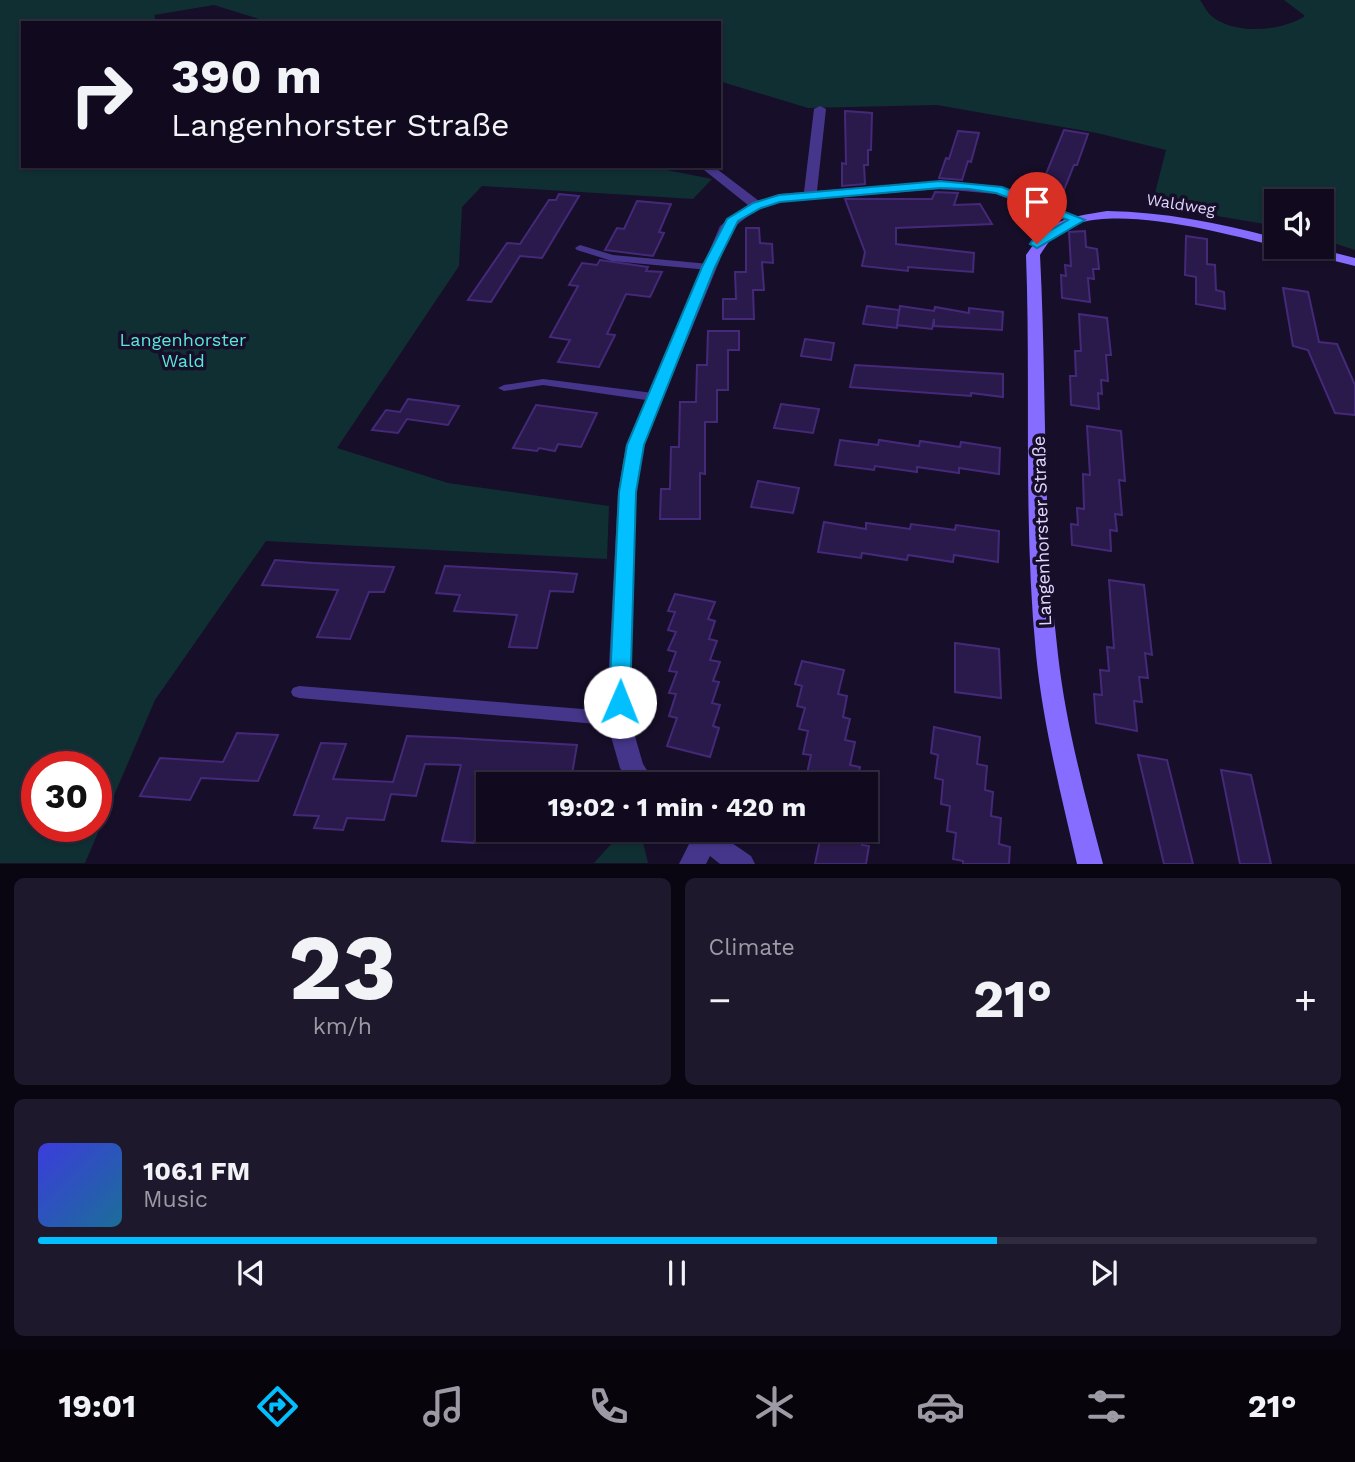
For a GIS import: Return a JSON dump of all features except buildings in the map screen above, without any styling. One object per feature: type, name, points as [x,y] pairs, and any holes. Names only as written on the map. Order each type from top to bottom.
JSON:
[{"type":"street","points":[[810,195],[820,109]]},
{"type":"street","points":[[708,168],[757,205]]},
{"type":"street","points":[[635,772],[620,719],[627,492],[635,445],[653,397],[727,226],[739,214],[779,198],[940,185],[998,190],[1079,220]]},
{"type":"street","name":"Waldweg","points":[[1079,220],[1126,215],[1157,216],[1185,219],[1264,239]]},
{"type":"street","name":"Langenhorster Straße","points":[[1079,220],[1048,235],[1037,244],[1033,255],[1040,571],[1047,655],[1060,740],[1090,863]]},
{"type":"street","points":[[1334,257],[1355,262]]},
{"type":"street","points":[[692,863],[697,842]]},
{"type":"street","points":[[711,842],[742,863]]},
{"type":"lane","points":[[580,248],[612,258],[709,267]]},
{"type":"lane","points":[[504,388],[543,383],[653,397]]},
{"type":"lane","points":[[299,692],[620,719]]},
{"type":"green space","name":"Langenhorster Wald","points":[[0,0],[1200,0],[1212,16],[1224,23],[1247,29],[1260,29],[1284,25],[1305,16],[1284,0],[1355,0],[1355,250],[1334,243],[1334,189],[1264,189],[1264,224],[1152,205],[1166,150],[1097,133],[937,105],[808,108],[721,82],[721,21],[266,21],[214,5],[154,15],[156,21],[21,21],[21,168],[657,168],[712,179],[693,199],[482,186],[462,207],[459,266],[337,448],[448,483],[609,506],[607,559],[266,541],[155,700],[112,800],[112,751],[21,751],[21,842],[94,842],[85,863],[0,863]]},
{"type":"green space","points":[[613,842],[643,842],[648,863],[594,863]]},
{"type":"route","points":[[620,702],[627,492],[635,445],[709,267],[727,226],[733,219],[757,205],[779,198],[940,185],[969,186],[998,190],[1079,220],[1062,226],[1037,244]]}]
